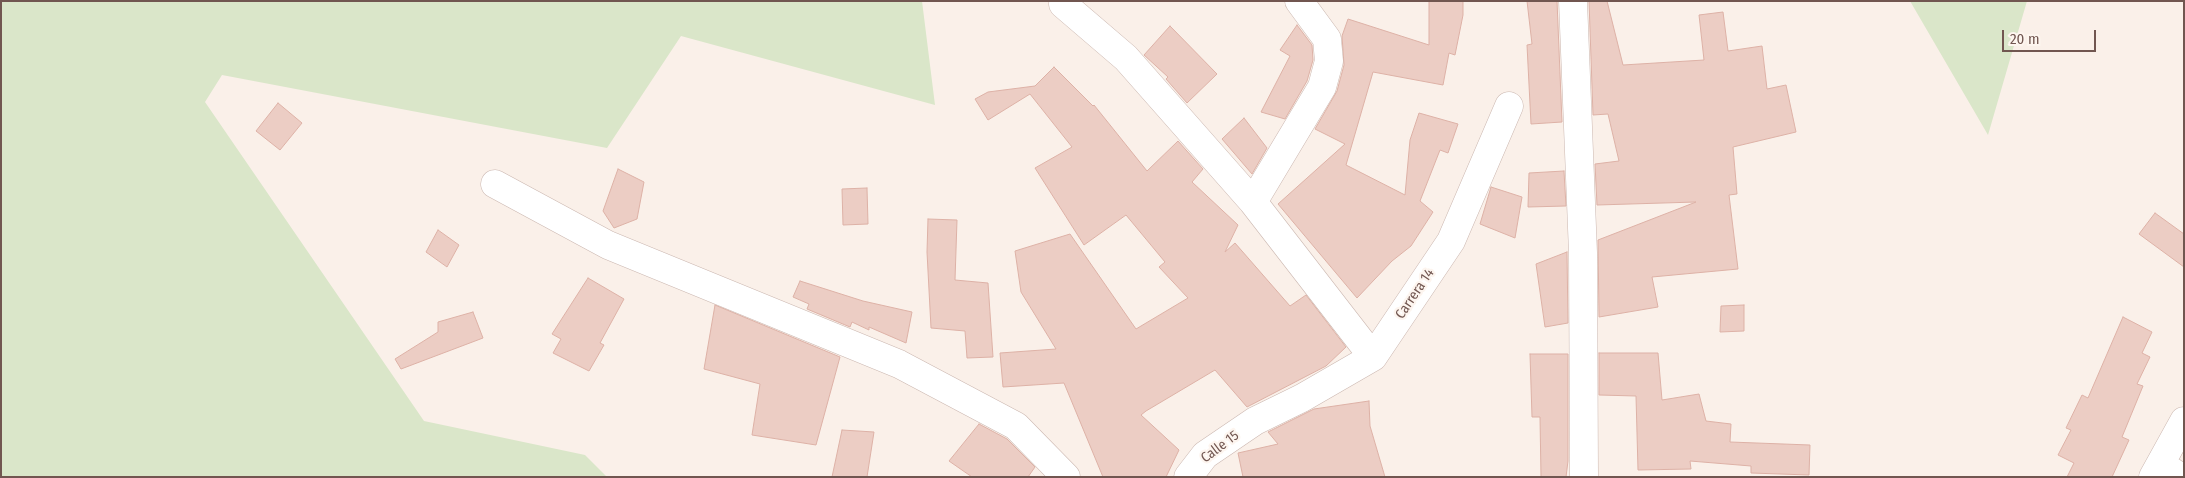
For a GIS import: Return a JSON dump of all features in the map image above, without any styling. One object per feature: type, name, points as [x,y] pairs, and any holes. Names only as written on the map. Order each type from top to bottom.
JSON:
[{"type":"street","points":[[1252,202],[1322,87],[1330,61],[1327,39],[1316,12],[1299,1]]},
{"type":"street","points":[[1572,1],[1583,253],[1589,476]]},
{"type":"street","points":[[1063,4],[1126,58],[1252,202],[1373,357]]},
{"type":"street","name":"Carrera 14","points":[[1255,421],[1302,398],[1373,357],[1451,241],[1509,106]]},
{"type":"street","points":[[496,184],[608,245],[899,364],[1016,426],[1066,477]]},
{"type":"street","points":[[2164,472],[2184,420]]},
{"type":"street","name":"Calle 15","points":[[1188,477],[1205,455],[1255,421]]},
{"type":"green space","points":[[1,1],[922,1],[935,105],[681,36],[607,148],[222,75],[205,102],[424,421],[585,455],[607,477],[1,477]]},
{"type":"green space","points":[[1910,1],[2027,1],[1988,135]]},
{"type":"building","points":[[1429,1],[1463,1],[1463,15],[1455,55],[1449,53],[1443,85],[1373,72],[1346,165],[1405,195],[1410,140],[1419,113],[1458,124],[1448,153],[1440,150],[1420,201],[1433,212],[1411,246],[1392,261],[1357,298],[1278,204],[1345,144],[1315,129],[1337,91],[1344,65],[1342,36],[1348,19],[1429,45]]},
{"type":"building","points":[[1527,1],[1557,1],[1562,122],[1531,124],[1527,45],[1532,44]]},
{"type":"building","points":[[1589,1],[1607,1],[1623,65],[1704,60],[1699,15],[1723,12],[1728,51],[1762,46],[1767,89],[1786,85],[1796,132],[1733,147],[1737,194],[1729,195],[1738,269],[1652,277],[1658,307],[1599,317],[1598,240],[1696,202],[1597,205],[1595,164],[1619,161],[1608,114],[1593,115]]},
{"type":"building","points":[[1297,25],[1312,45],[1313,60],[1307,81],[1285,119],[1261,112],[1290,56],[1280,50]]},
{"type":"building","points":[[1170,26],[1217,74],[1187,103],[1166,79],[1168,77],[1144,55]]},
{"type":"building","points":[[1054,67],[1094,105],[1147,171],[1178,141],[1203,169],[1192,182],[1238,225],[1225,252],[1235,243],[1290,306],[1306,295],[1346,347],[1326,366],[1247,407],[1215,370],[1146,411],[1141,415],[1179,450],[1166,477],[1103,477],[1064,383],[1003,387],[1000,353],[1056,349],[1021,292],[1015,251],[1070,234],[1136,329],[1188,298],[1159,267],[1165,262],[1126,215],[1084,245],[1035,168],[1072,147],[1030,94],[988,120],[975,99],[988,92],[1035,86]]},
{"type":"building","points":[[278,103],[302,123],[280,150],[256,131]]},
{"type":"building","points":[[1244,118],[1267,148],[1252,174],[1222,139]]},
{"type":"building","points":[[618,169],[644,182],[637,219],[614,228],[603,211]]},
{"type":"building","points":[[1564,171],[1566,206],[1528,207],[1529,173]]},
{"type":"building","points":[[1491,187],[1522,197],[1515,238],[1480,224]]},
{"type":"building","points":[[867,188],[868,224],[843,225],[842,189]]},
{"type":"building","points":[[2155,213],[2184,234],[2184,267],[2139,234]]},
{"type":"building","points":[[928,219],[957,220],[955,280],[988,283],[993,357],[967,358],[965,331],[931,328],[927,252]]},
{"type":"building","points":[[438,230],[459,245],[447,267],[426,252]]},
{"type":"building","points":[[1567,252],[1568,323],[1545,327],[1536,264]]},
{"type":"building","points":[[588,278],[624,299],[600,343],[604,345],[589,371],[553,353],[561,339],[552,334]]},
{"type":"building","points":[[800,281],[863,301],[912,312],[906,343],[869,327],[869,330],[852,322],[850,327],[807,309],[809,304],[793,297]]},
{"type":"building","points":[[715,305],[840,357],[816,445],[752,435],[760,384],[704,369]]},
{"type":"building","points":[[1744,305],[1744,331],[1720,332],[1721,306]]},
{"type":"building","points":[[473,312],[483,338],[401,369],[395,359],[438,332],[438,322]]},
{"type":"building","points":[[2123,317],[2152,332],[2142,353],[2150,357],[2137,384],[2143,386],[2122,437],[2129,440],[2112,477],[2067,477],[2074,463],[2058,455],[2071,430],[2066,428],[2082,395],[2088,398]]},
{"type":"building","points":[[1599,353],[1658,353],[1662,400],[1699,394],[1706,421],[1731,424],[1730,442],[1810,445],[1809,475],[1751,473],[1751,466],[1690,461],[1691,469],[1638,470],[1636,396],[1599,395]]},
{"type":"building","points":[[1530,354],[1568,354],[1568,461],[1566,477],[1541,477],[1540,417],[1532,417]]},
{"type":"building","points":[[1369,401],[1370,426],[1385,477],[1243,477],[1238,453],[1278,444],[1268,432],[1314,409]]},
{"type":"building","points":[[979,424],[1007,439],[1035,467],[1028,477],[972,477],[949,461]]},
{"type":"building","points":[[842,430],[874,432],[867,477],[832,477]]}]
